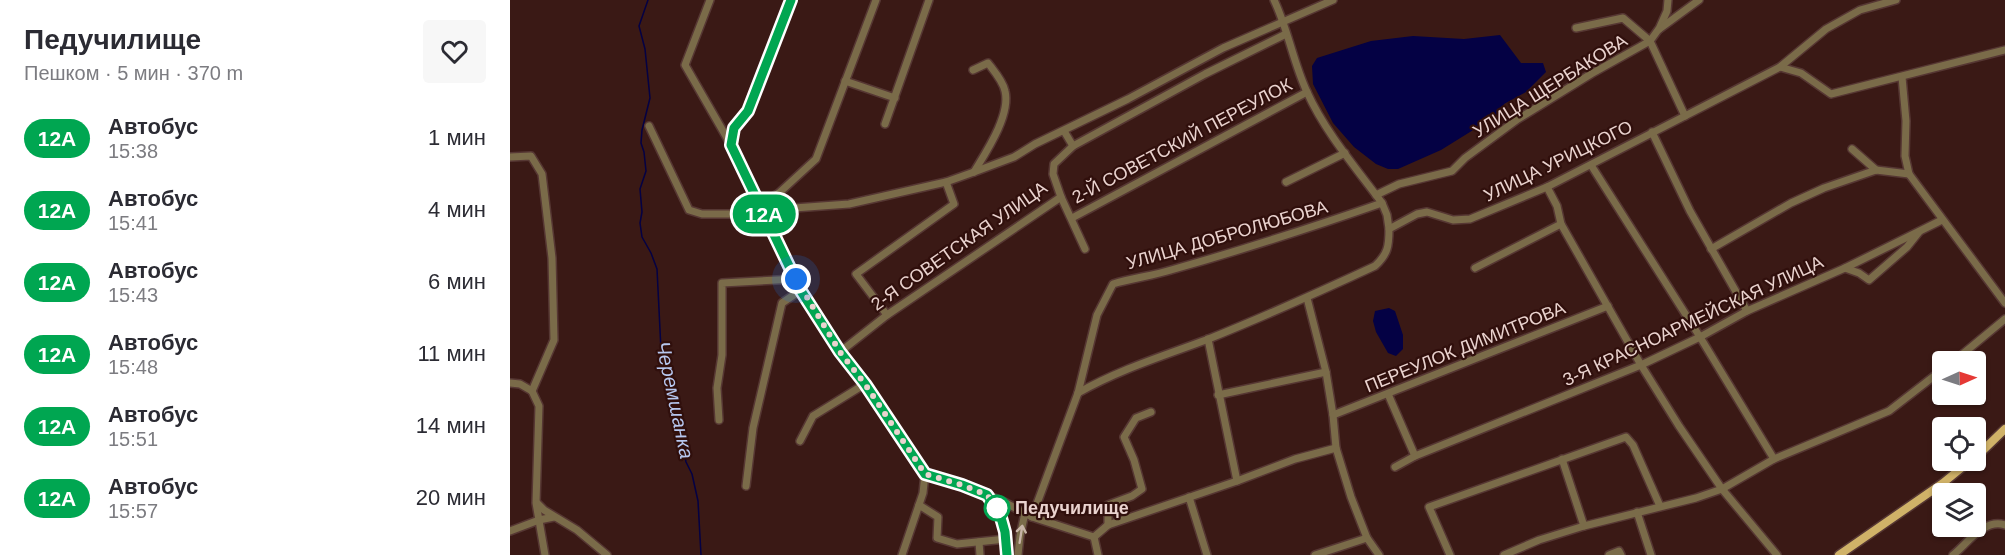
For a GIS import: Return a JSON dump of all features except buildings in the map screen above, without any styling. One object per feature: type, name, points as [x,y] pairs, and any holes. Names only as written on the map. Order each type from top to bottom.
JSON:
[{"type":"main road","points":[[1986,447],[2005,429]]},
{"type":"main road","points":[[1942,483],[1957,471]]},
{"type":"main road","points":[[1839,555],[1932,491]]},
{"type":"street","points":[[710,0],[686,65],[731,145],[801,291],[840,352],[865,384],[925,474],[923,493],[902,555]]},
{"type":"street","points":[[731,145],[734,128],[748,111],[791,0]]},
{"type":"street","points":[[649,126],[689,210],[702,214],[732,214],[771,199],[816,159],[876,0]]},
{"type":"street","points":[[885,124],[929,0]]},
{"type":"street","points":[[1078,393],[1113,376],[1307,298],[1375,266],[1389,248],[1387,215],[1382,203],[1322,120],[1307,92],[1286,34],[1284,20],[1274,0]]},
{"type":"street","points":[[771,199],[794,208],[849,204],[946,182],[1014,157],[1035,144],[1223,48],[1333,0]]},
{"type":"street","points":[[1658,30],[1667,11],[1668,0]]},
{"type":"street","name":"УЛИЦА ЩЕРБАКОВА","points":[[1376,195],[1399,184],[1452,171],[1465,158],[1518,119],[1650,41],[1658,30],[1699,0]]},
{"type":"street","name":"УЛИЦА УРИЦКОГО","points":[[1389,229],[1417,214],[1427,212],[1453,220],[1470,219],[1547,187],[1780,67],[1826,29],[1860,10],[1896,0]]},
{"type":"street","points":[[1576,28],[1623,18],[1650,41],[1685,116]]},
{"type":"street","name":"2-Я СОВЕТСКАЯ УЛИЦА","points":[[840,352],[887,315],[1061,197],[1053,174],[1054,164],[1073,146],[1242,55],[1286,34]]},
{"type":"street","points":[[1780,67],[1801,73],[1831,94],[2005,50]]},
{"type":"street","points":[[973,70],[988,63],[1006,93],[1005,110],[991,144],[974,172]]},
{"type":"street","points":[[1902,77],[1906,121],[1905,156],[1909,174],[2005,303]]},
{"type":"street","points":[[845,81],[895,98]]},
{"type":"street","name":"2-Й СОВЕТСКИЙ ПЕРЕУЛОК","points":[[1072,218],[1307,92]]},
{"type":"street","points":[[1064,131],[1073,146]]},
{"type":"street","points":[[1652,132],[1690,211],[1747,311]]},
{"type":"street","points":[[1852,148],[1876,170]]},
{"type":"street","points":[[1287,182],[1345,153]]},
{"type":"street","points":[[510,157],[531,156],[542,174],[552,258],[554,340],[532,391]]},
{"type":"street","points":[[1591,165],[1700,337],[1773,459]]},
{"type":"street","points":[[1711,249],[1791,203],[1824,188],[1876,170],[1909,174]]},
{"type":"street","points":[[887,315],[856,274],[954,204],[946,182]]},
{"type":"street","points":[[1547,187],[1557,206],[1561,224],[1641,365],[1722,489],[1777,555]]},
{"type":"street","points":[[1061,197],[1085,249]]},
{"type":"street","name":"УЛИЦА ДОБРОЛЮБОВА","points":[[1018,555],[1020,536],[1078,393],[1097,315],[1113,284],[1132,278],[1156,275],[1196,263],[1314,227],[1382,203]]},
{"type":"street","name":"3-Я КРАСНОАРМЕЙСКАЯ УЛИЦА","points":[[1395,467],[1415,456],[1641,365],[1700,337],[1747,311],[1845,268],[1942,220]]},
{"type":"street","points":[[1475,268],[1561,224]]},
{"type":"street","points":[[1845,268],[1869,280],[1907,247],[1920,230]]},
{"type":"street","points":[[719,420],[717,388],[722,355],[722,283],[796,279]]},
{"type":"street","points":[[746,486],[753,429],[782,303],[801,291]]},
{"type":"street","points":[[1307,298],[1326,372],[1334,415],[1336,448],[1366,538],[1379,555]]},
{"type":"street","name":"ПЕРЕУЛОК ДИМИТРОВА","points":[[1334,415],[1608,306]]},
{"type":"street","points":[[1966,351],[2005,319]]},
{"type":"street","points":[[1208,339],[1237,481]]},
{"type":"street","points":[[1218,394],[1326,372]]},
{"type":"street","points":[[1504,555],[1539,540],[1584,526],[1696,498],[1722,489],[1773,459],[1888,411],[1932,378]]},
{"type":"street","points":[[510,383],[520,384],[532,391],[539,406],[537,503],[545,555]]},
{"type":"street","points":[[800,441],[813,416],[865,384]]},
{"type":"street","points":[[1389,394],[1415,456]]},
{"type":"street","points":[[1108,525],[1108,505],[1132,496],[1142,489],[1134,460],[1124,437],[1136,418],[1151,412]]},
{"type":"street","points":[[1450,555],[1429,507],[1626,437],[1633,445],[1660,506]]},
{"type":"street","points":[[1094,537],[1108,525],[1295,459],[1336,448]]},
{"type":"street","points":[[1562,459],[1584,526]]},
{"type":"street","points":[[925,474],[962,485],[1028,515],[1094,537]]},
{"type":"street","points":[[987,495],[1000,514],[1007,555]]},
{"type":"street","points":[[1188,497],[1207,555]]},
{"type":"street","points":[[537,503],[543,510],[578,530],[607,555]]},
{"type":"street","points":[[919,505],[939,517],[937,538],[957,544],[1006,539]]},
{"type":"street","points":[[1637,512],[1651,555]]},
{"type":"street","points":[[510,531],[554,517]]},
{"type":"street","points":[[1986,527],[2000,523],[2005,525]]},
{"type":"street","points":[[1094,537],[1098,555]]},
{"type":"street","points":[[1953,555],[1972,537]]},
{"type":"street","points":[[1315,555],[1366,538]]},
{"type":"street","points":[[979,542],[980,555]]},
{"type":"street","points":[[1609,555],[1619,551],[1621,555]]},
{"type":"shaded area","points":[[1500,35],[1521,63],[1543,63],[1546,72],[1526,92],[1504,104],[1499,114],[1441,150],[1398,169],[1388,169],[1376,164],[1354,147],[1333,123],[1313,84],[1312,66],[1317,58],[1371,41],[1413,36],[1464,39]]},
{"type":"shaded area","points":[[1389,308],[1395,311],[1403,335],[1403,349],[1396,356],[1388,353],[1376,332],[1373,321],[1375,311]]},
{"type":"waterway","name":"Черемшанка","points":[[648,0],[639,26],[645,49],[650,98],[642,130],[641,143],[646,171],[640,189],[642,212],[640,223],[642,237],[657,269],[661,350],[667,382],[679,421],[686,462],[692,474],[698,501],[701,555]]},
{"type":"bus line","name":"12А","points":[[791,0],[748,111],[734,128],[731,145],[801,291],[840,352],[865,384],[925,474],[987,495],[1000,514],[1005,532],[1007,555]]},
{"type":"place","name":"Педучилище","points":[[997,508]]},
{"type":"route","points":[[796,279],[801,291],[840,352],[865,384],[925,474],[987,495],[997,508]]}]
